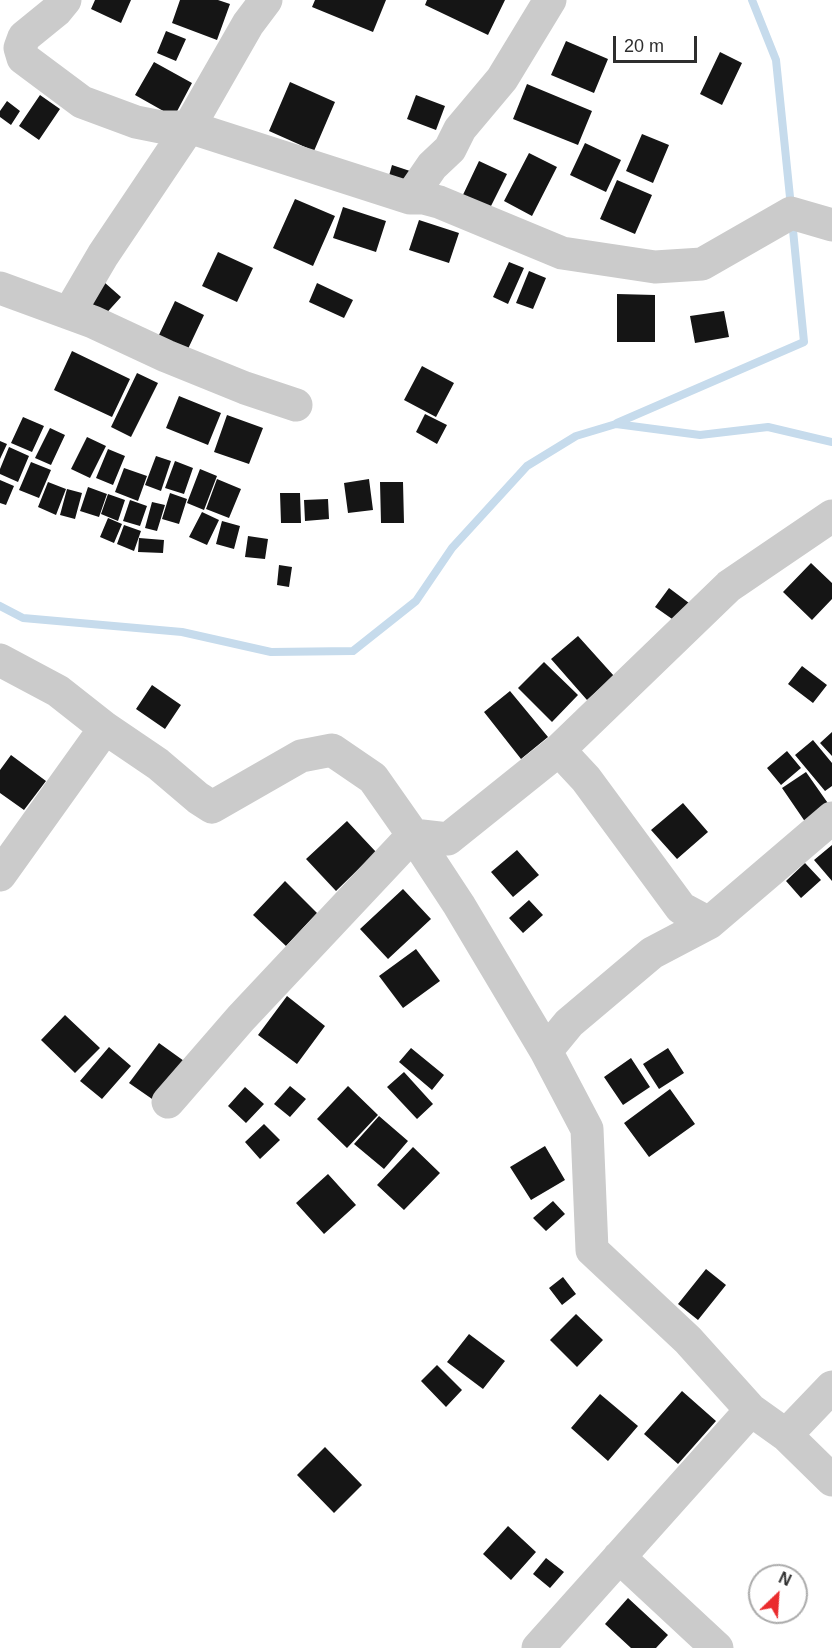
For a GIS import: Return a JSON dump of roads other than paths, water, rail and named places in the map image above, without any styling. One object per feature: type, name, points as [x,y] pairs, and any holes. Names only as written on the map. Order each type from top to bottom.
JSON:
[{"type":"street","points":[[65,0],[56,11],[24,37],[20,48],[22,57],[82,102],[136,122],[161,127],[189,127],[410,198],[424,198],[439,202],[562,254],[655,267],[702,264],[791,213],[832,225]]},
{"type":"street","points":[[69,313],[103,255],[189,127],[248,24],[266,0]]},
{"type":"street","points":[[410,198],[432,166],[450,149],[460,129],[502,80],[550,0]]},
{"type":"street","points":[[0,288],[69,313],[235,384],[296,405]]},
{"type":"street","points":[[412,835],[448,839],[559,750],[729,586],[832,516]]},
{"type":"street","points":[[0,660],[58,691],[105,728],[158,764],[212,807],[301,756],[332,750],[373,778],[459,905],[546,1051],[587,1129],[592,1250],[688,1340],[751,1410],[786,1435],[832,1480]]},
{"type":"street","points":[[0,875],[105,728]]},
{"type":"street","points":[[559,750],[586,779],[681,908],[709,923]]},
{"type":"street","points":[[546,1051],[569,1023],[652,952],[709,923],[832,818]]},
{"type":"street","points":[[168,1102],[241,1018],[412,835]]},
{"type":"street","points":[[786,1435],[832,1387]]},
{"type":"street","points":[[538,1648],[751,1410]]},
{"type":"street","points":[[619,1557],[717,1648]]},
{"type":"waterway","points":[[752,0],[776,60],[791,207]]},
{"type":"waterway","points":[[617,423],[804,342],[792,220]]},
{"type":"waterway","points":[[0,606],[23,618],[182,632],[271,652],[353,651],[416,601],[452,548],[527,466],[576,436],[616,424],[700,435],[768,427],[832,442]]}]
